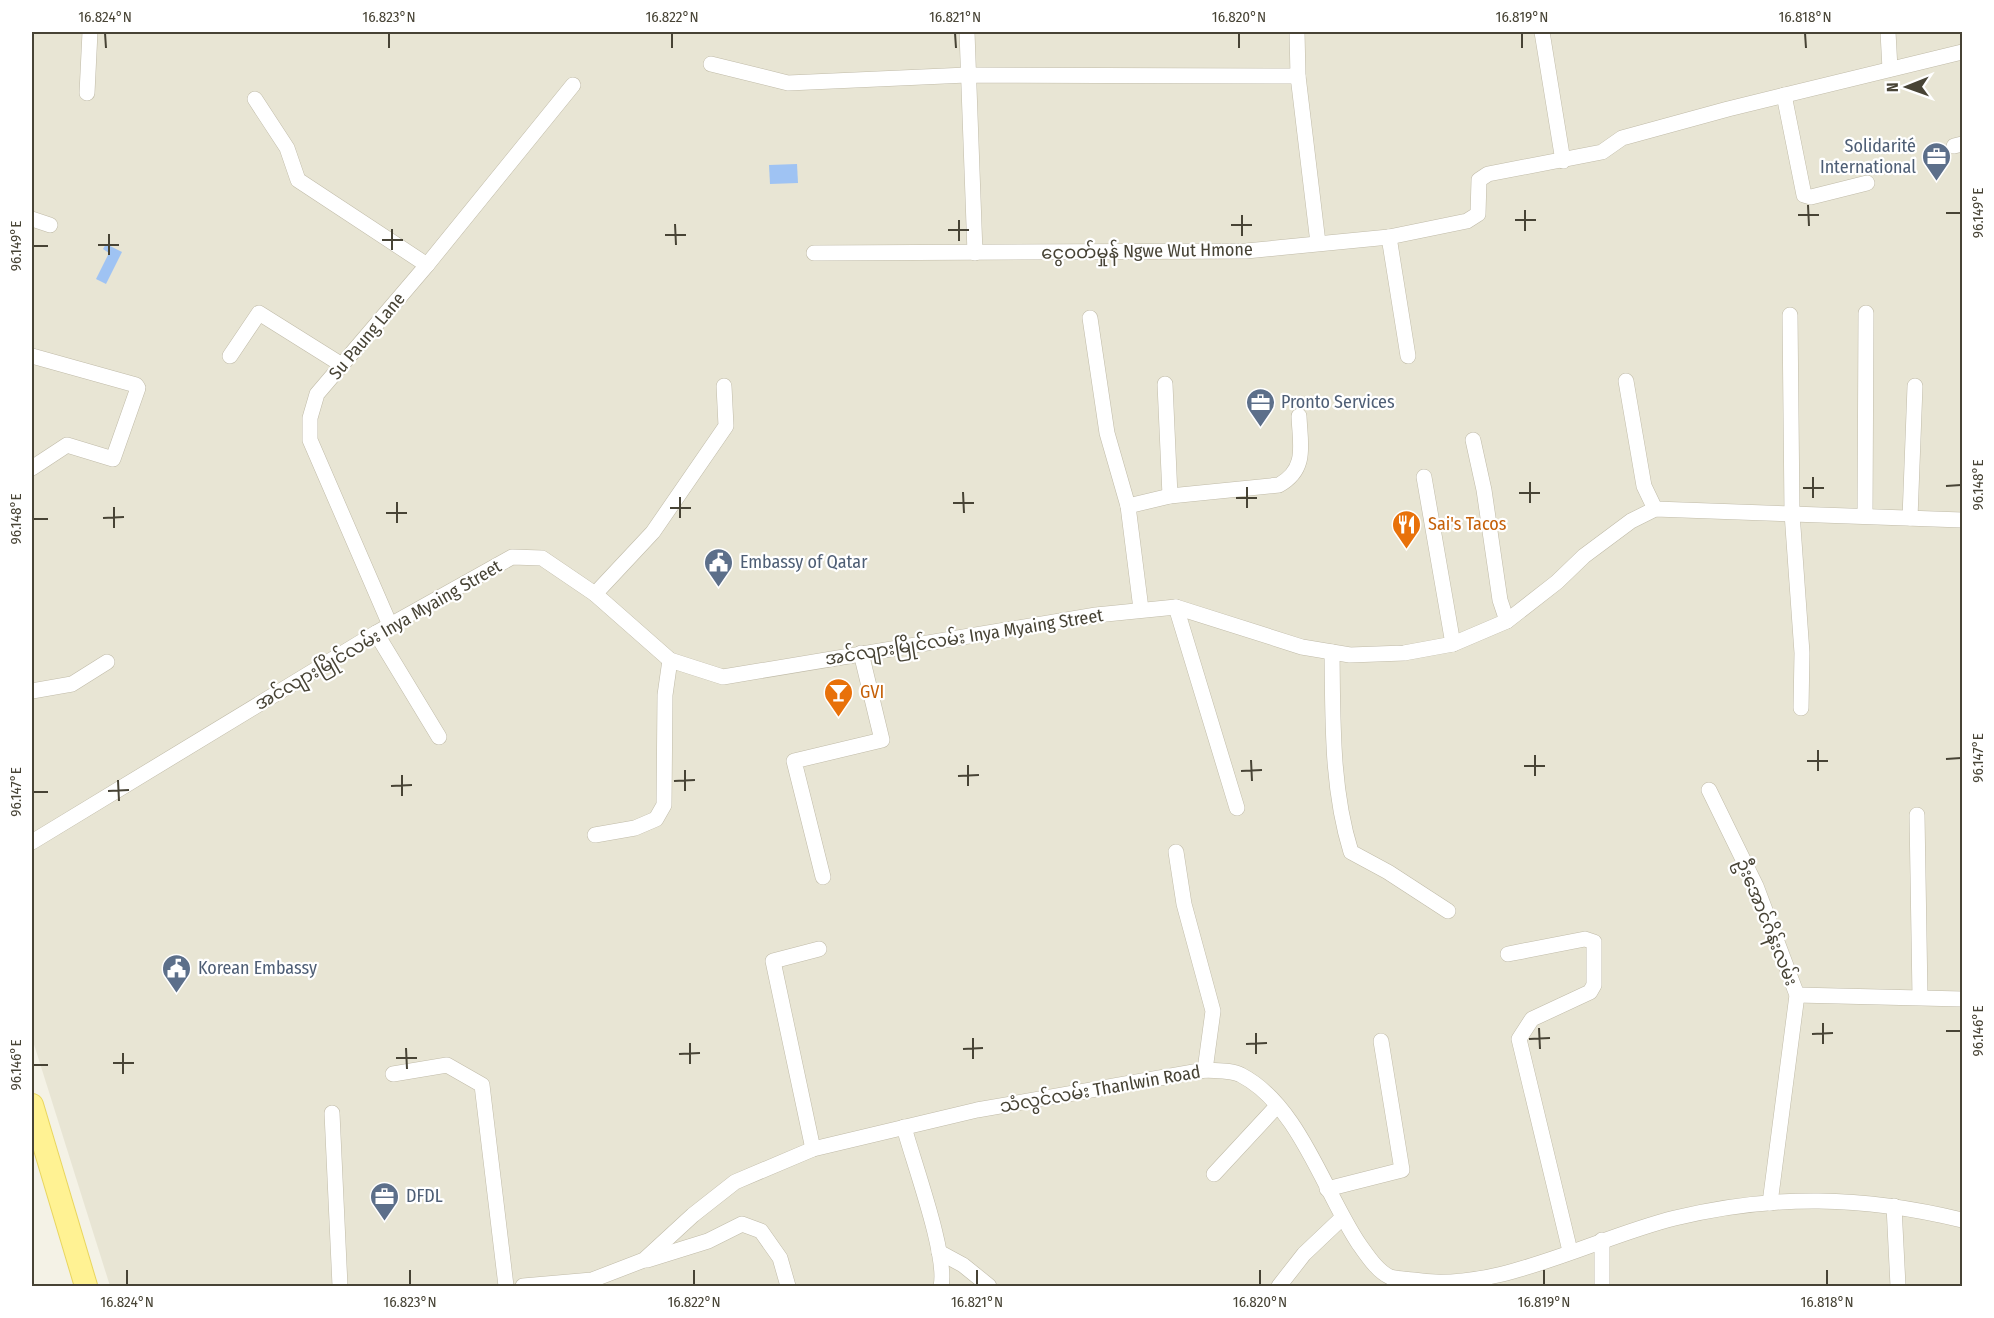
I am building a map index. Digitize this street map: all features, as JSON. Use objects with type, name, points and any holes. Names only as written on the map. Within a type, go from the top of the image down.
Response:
[{"type":"main road","points":[[32,1106],[86,1287]]},
{"type":"street","points":[[87,93],[90,32]]},
{"type":"street","points":[[967,32],[975,253]]},
{"type":"street","points":[[1296,32],[1298,76],[1318,243]]},
{"type":"street","points":[[1542,32],[1563,161],[1602,152],[1622,138],[1784,95],[1962,52]]},
{"type":"street","points":[[1888,32],[1890,69]]},
{"type":"street","points":[[711,64],[788,83],[967,75],[1298,76]]},
{"type":"street","name":"Su Paung Lane","points":[[390,625],[310,440],[310,418],[317,394],[427,265],[573,85]]},
{"type":"street","points":[[1784,95],[1804,195],[1811,197],[1867,183]]},
{"type":"street","points":[[255,99],[287,148],[298,180],[427,265]]},
{"type":"street","name":"ငွေဝတ်မှုန် Ngwe Wut Hmone","points":[[814,253],[1246,251],[1389,237],[1467,221],[1478,214],[1479,180],[1488,174],[1563,161]]},
{"type":"street","points":[[32,219],[50,225]]},
{"type":"street","points":[[1389,237],[1408,356]]},
{"type":"street","points":[[1865,516],[1866,313]]},
{"type":"street","points":[[231,356],[259,314],[342,366]]},
{"type":"street","points":[[1790,315],[1792,513],[1802,653],[1801,708]]},
{"type":"street","points":[[1090,318],[1107,434],[1128,506],[1141,609]]},
{"type":"street","points":[[32,356],[136,385],[138,388],[113,459],[67,445],[32,468]]},
{"type":"street","points":[[1626,381],[1644,486],[1655,509]]},
{"type":"street","points":[[1165,384],[1170,496]]},
{"type":"street","points":[[595,594],[653,532],[726,426],[724,386]]},
{"type":"street","points":[[1910,518],[1915,386]]},
{"type":"street","points":[[1128,506],[1170,496],[1279,485],[1292,478],[1300,461],[1299,416]]},
{"type":"street","points":[[1473,440],[1484,490],[1500,600],[1507,621]]},
{"type":"street","points":[[1424,477],[1453,644]]},
{"type":"street","name":"အင်လျားမြိုင်လမ်း Inya Myaing Street","points":[[32,842],[376,633],[512,557],[542,558],[595,594],[670,660],[723,677],[861,652],[1141,609],[1176,608],[1302,647],[1350,655],[1404,653],[1453,644],[1507,621],[1557,582],[1584,556],[1631,521],[1655,509],[1962,520]]},
{"type":"street","points":[[1176,608],[1237,808]]},
{"type":"street","points":[[376,633],[440,737]]},
{"type":"street","points":[[823,877],[794,761],[882,740],[861,652]]},
{"type":"street","points":[[1332,652],[1333,734],[1342,822],[1351,852],[1388,872],[1448,911]]},
{"type":"street","points":[[595,835],[635,828],[656,819],[664,805],[664,695],[670,660]]},
{"type":"street","points":[[32,691],[72,684],[108,662]]},
{"type":"street","name":"ဦးအောင်ဂိန်းလမ်း","points":[[1709,790],[1756,886],[1797,995],[1770,1203]]},
{"type":"street","points":[[1917,815],[1920,997]]},
{"type":"street","points":[[1176,852],[1184,904],[1213,1011],[1205,1070]]},
{"type":"street","points":[[1508,954],[1585,939],[1594,942],[1594,985],[1590,992],[1532,1019],[1519,1039],[1570,1251]]},
{"type":"street","points":[[813,1149],[773,961],[819,949]]},
{"type":"street","points":[[1797,995],[1962,999]]},
{"type":"street","points":[[1327,1189],[1402,1170],[1381,1041]]},
{"type":"street","points":[[393,1074],[447,1065],[482,1085],[506,1287]]},
{"type":"street","name":"သံလွင်လမ်း Thanlwin Road","points":[[523,1287],[592,1280],[644,1260],[693,1215],[735,1182],[813,1149],[977,1110],[1205,1070],[1239,1074],[1269,1096],[1299,1134],[1342,1218],[1371,1260],[1389,1276],[1434,1284],[1482,1280],[1675,1218],[1770,1203],[1837,1200],[1894,1206],[1962,1220]]},
{"type":"street","points":[[1214,1174],[1277,1106]]},
{"type":"street","points":[[332,1113],[340,1287]]},
{"type":"street","points":[[904,1127],[939,1252],[943,1278],[941,1287]]},
{"type":"street","points":[[1894,1206],[1898,1287]]},
{"type":"street","points":[[1279,1287],[1304,1254],[1342,1218]]},
{"type":"street","points":[[644,1260],[708,1241],[742,1224],[760,1231],[780,1258],[788,1287]]},
{"type":"street","points":[[1602,1240],[1602,1287]]},
{"type":"street","points":[[939,1252],[963,1265],[989,1287]]},
{"type":"shaded area","points":[[32,32],[1962,32],[1962,1286],[110,1286],[32,1038]]},
{"type":"water","points":[[797,164],[798,183],[770,184],[769,165]]},
{"type":"water","points":[[106,244],[122,252],[106,284],[96,279],[109,253],[103,249]]},
{"type":"place","name":"Solidarité International","points":[[1937,182]]},
{"type":"place","name":"Pronto Services","points":[[1260,428]]},
{"type":"place","name":"Sai's Tacos","points":[[1407,550]]},
{"type":"place","name":"Embassy of Qatar","points":[[719,588]]},
{"type":"place","name":"GVI","points":[[839,718]]},
{"type":"place","name":"Korean Embassy","points":[[177,994]]},
{"type":"place","name":"DFDL","points":[[385,1222]]}]
